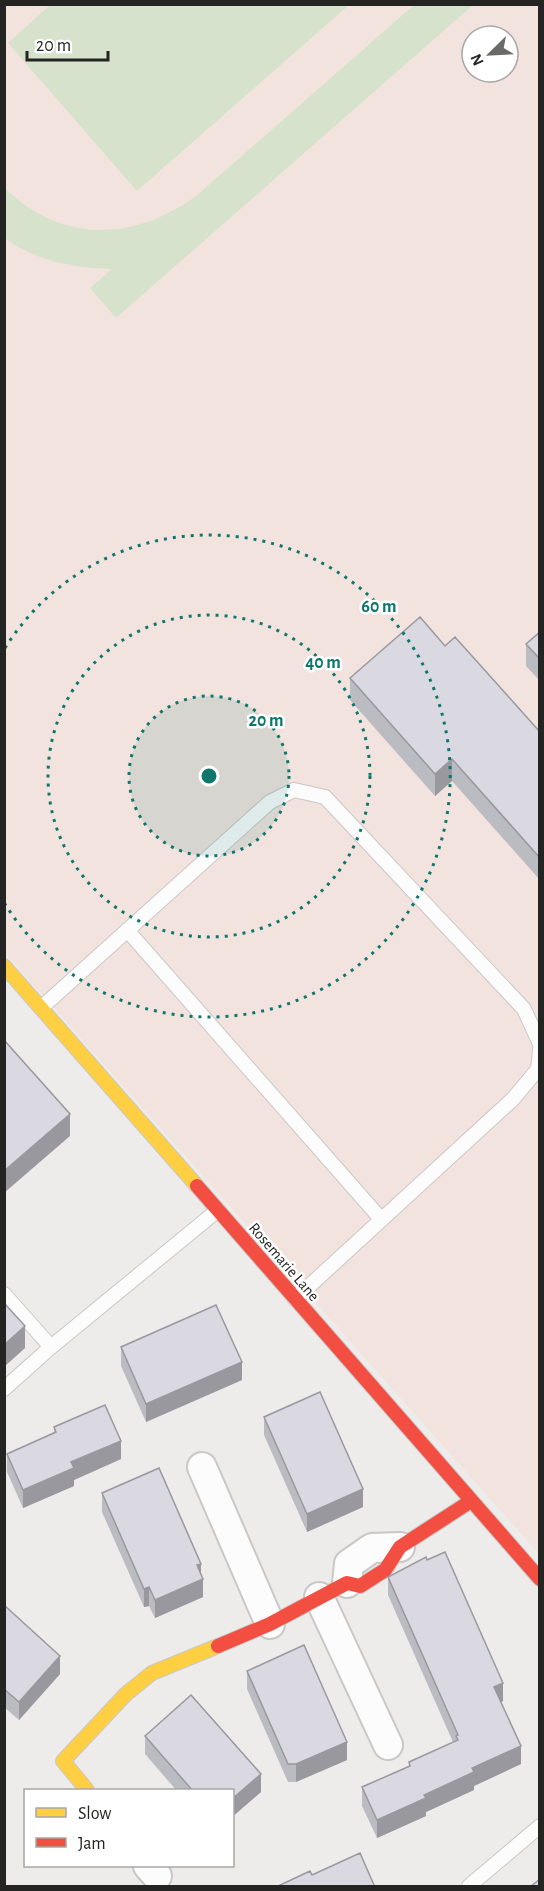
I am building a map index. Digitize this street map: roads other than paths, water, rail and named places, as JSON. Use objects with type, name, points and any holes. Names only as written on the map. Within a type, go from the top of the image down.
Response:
[{"type":"street","name":"Rosemarie Lane","points":[[4,966],[540,1579]]},
{"type":"street","points":[[202,1467],[270,1624]]},
{"type":"street","points":[[85,1789],[63,1761],[126,1694],[152,1672],[270,1624],[347,1583],[349,1564],[364,1553],[372,1548],[400,1547],[471,1501]]},
{"type":"street","points":[[319,1597],[388,1745]]},
{"type":"lane","points":[[40,1008],[270,802],[294,790],[325,797],[524,1010],[540,1044]]},
{"type":"lane","points":[[127,930],[381,1219]]},
{"type":"lane","points":[[295,1299],[513,1099],[538,1069],[540,1050]]},
{"type":"lane","points":[[4,1389],[51,1347],[218,1210]]},
{"type":"lane","points":[[4,1294],[51,1347]]},
{"type":"lane","points":[[469,1887],[540,1826]]}]
